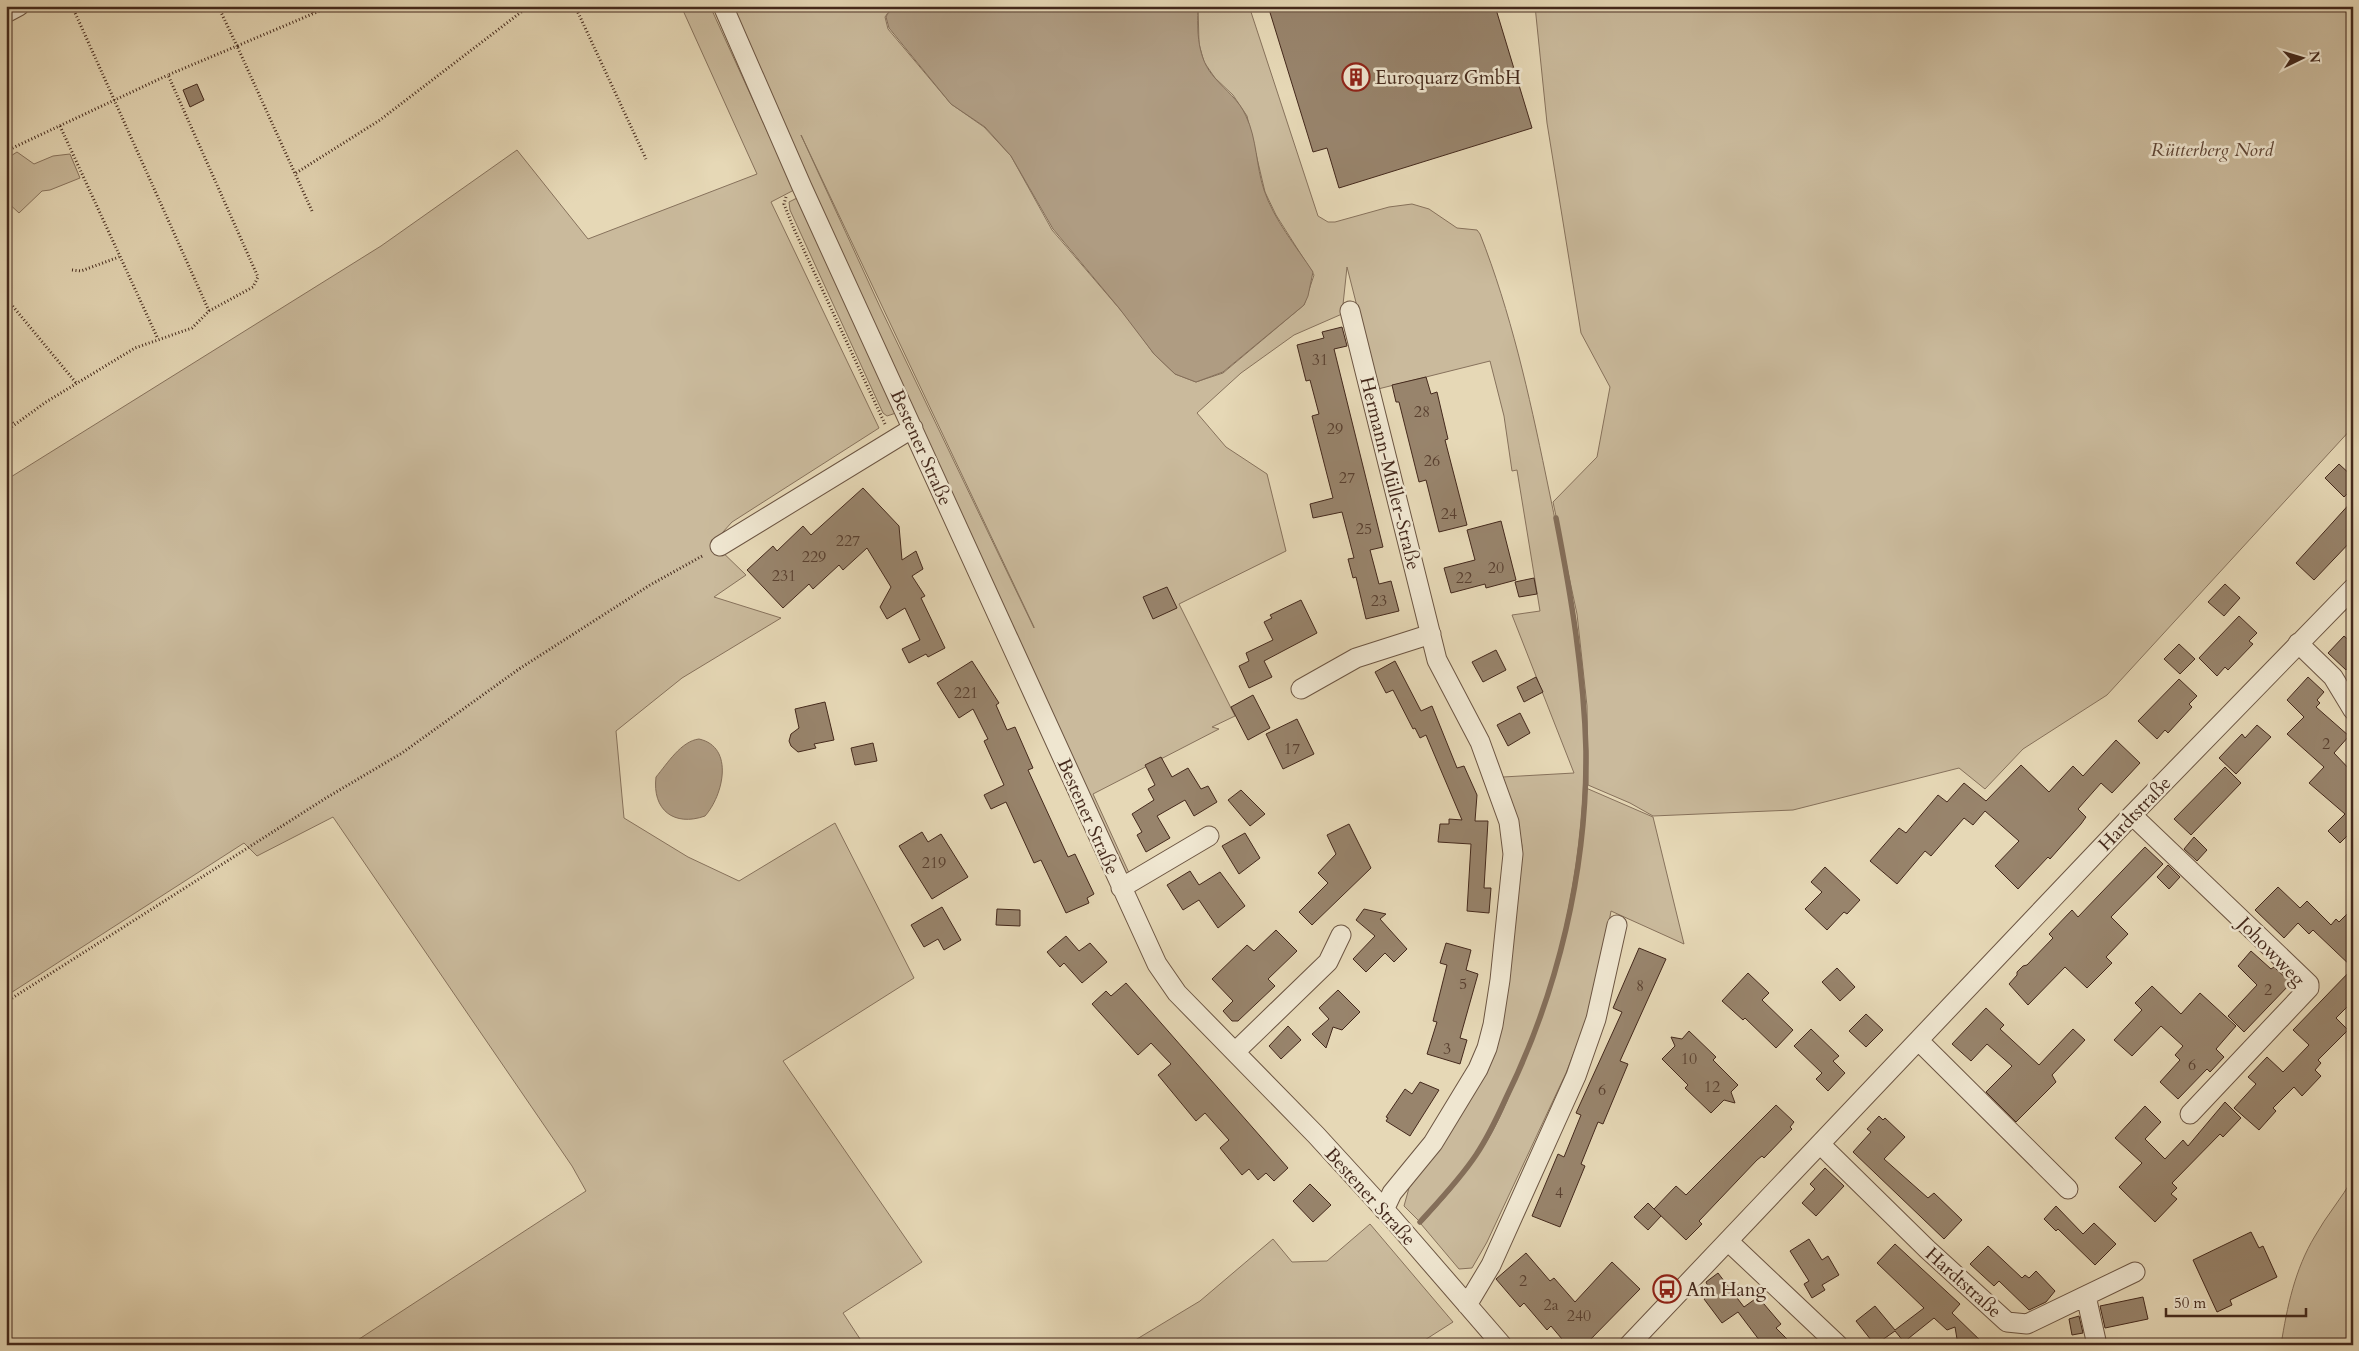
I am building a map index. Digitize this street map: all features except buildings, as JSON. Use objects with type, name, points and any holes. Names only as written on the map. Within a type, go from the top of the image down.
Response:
[{"type":"street","points":[[6,13],[19,6]]},
{"type":"street","name":"Bestener Straße","points":[[723,6],[806,196],[914,428],[1121,888],[1165,978],[1388,1214],[1502,1345]]},
{"type":"street","name":"Hermann-Müller-Straße","points":[[1350,311],[1436,660],[1480,742],[1509,822],[1513,854],[1500,980],[1493,1025],[1487,1048],[1478,1070],[1433,1143],[1392,1193],[1388,1214]]},
{"type":"street","points":[[720,546],[914,428]]},
{"type":"street","name":"Hardtstraße","points":[[1629,1345],[2132,815],[2353,588]]},
{"type":"street","points":[[1301,689],[1356,658],[1431,634]]},
{"type":"street","points":[[2298,644],[2333,677],[2353,710]]},
{"type":"street","name":"Johowweg","points":[[2132,815],[2309,984],[2309,988],[2190,1114]]},
{"type":"street","name":"Bestener Straße","points":[[1121,888],[1208,836]]},
{"type":"street","points":[[1467,1305],[1491,1265],[1576,1076],[1596,1019],[1617,926]]},
{"type":"street","points":[[1235,1052],[1328,962],[1341,935]]},
{"type":"street","points":[[1919,1040],[2068,1189]]},
{"type":"street","name":"Hardtstraße","points":[[1820,1144],[1926,1249],[2007,1322],[2027,1324],[2135,1272]]},
{"type":"street","points":[[1728,1241],[1838,1345]]},
{"type":"street","points":[[2086,1296],[2097,1345]]},
{"type":"path","points":[[72,6],[210,311]]},
{"type":"path","points":[[218,6],[312,211]]},
{"type":"path","points":[[309,6],[313,14]]},
{"type":"path","points":[[6,151],[168,75],[331,6]]},
{"type":"path","points":[[296,173],[380,120],[530,6]]},
{"type":"path","points":[[575,6],[646,159]]},
{"type":"path","points":[[6,431],[14,424],[135,348],[192,328],[210,311],[253,287],[258,277],[168,75]]},
{"type":"path","points":[[60,126],[118,257],[158,339]]},
{"type":"path","points":[[72,270],[81,271],[118,257]]},
{"type":"path","points":[[6,298],[77,384]]},
{"type":"path","points":[[6,414],[14,424]]},
{"type":"path","points":[[6,1002],[326,798],[402,753],[519,669],[642,590],[720,546]]},
{"type":"green space","points":[[681,6],[710,6],[794,190],[771,202],[879,428],[732,522],[713,543],[746,575],[714,597],[781,618],[682,678],[616,731],[624,818],[688,857],[739,881],[835,823],[914,978],[783,1061],[922,1262],[843,1313],[864,1345],[350,1345],[586,1191],[572,1166],[333,817],[257,856],[244,843],[6,996],[6,480],[381,246],[517,150],[588,239],[757,174]]},
{"type":"green space","points":[[726,6],[913,6],[897,8],[887,13],[885,17],[888,29],[951,104],[984,127],[1011,156],[1052,230],[1130,321],[1154,354],[1175,374],[1196,382],[1223,373],[1304,305],[1314,275],[1276,215],[1265,192],[1247,116],[1233,95],[1215,78],[1204,62],[1199,44],[1198,6],[1249,6],[1318,216],[1328,222],[1335,222],[1389,207],[1412,204],[1429,209],[1457,228],[1477,230],[1480,234],[1501,294],[1526,384],[1568,585],[1579,659],[1582,696],[1584,770],[1582,817],[1567,916],[1555,967],[1540,1016],[1522,1064],[1501,1108],[1478,1149],[1465,1168],[1419,1221],[1404,1206],[1409,1188],[1442,1144],[1509,977],[1522,846],[1517,819],[1503,777],[1574,773],[1512,615],[1540,611],[1517,470],[1512,471],[1504,416],[1490,361],[1378,389],[1347,267],[1342,314],[1294,335],[1241,373],[1197,413],[1226,447],[1267,474],[1286,551],[1179,604],[1235,716],[1212,727],[1219,729],[1093,794],[1130,875],[1126,876]],"holes":[[[801,135],[1034,627],[880,307]]]},
{"type":"green space","name":"Rütterberg Nord","points":[[1535,6],[2353,6],[2353,427],[2107,695],[2023,749],[1985,789],[1959,768],[1793,810],[1653,816],[1630,803],[1588,785],[1587,706],[1577,614],[1553,502],[1597,457],[1610,387],[1581,333],[1547,123]]},
{"type":"green space","points":[[17,152],[34,164],[53,156],[70,154],[80,178],[50,190],[42,191],[19,213],[6,201],[6,159]]},
{"type":"green space","points":[[797,198],[896,413],[887,416],[883,413],[790,210],[789,202]]},
{"type":"green space","points":[[1586,788],[1653,817],[1684,944],[1611,911],[1601,967],[1587,1019],[1566,1073],[1487,1242],[1472,1268],[1459,1269],[1421,1224],[1459,1181],[1484,1145],[1503,1109],[1530,1047],[1554,975],[1572,901],[1583,826]]},
{"type":"green space","points":[[2353,1178],[2352,1345],[2281,1345],[2289,1303],[2302,1262],[2319,1229]]},
{"type":"green space","points":[[1370,1224],[1453,1322],[1417,1345],[1127,1345],[1200,1301],[1273,1239],[1292,1262],[1327,1261]]},
{"type":"shaded area","points":[[913,6],[1198,6],[1198,35],[1201,53],[1209,70],[1243,110],[1250,125],[1261,181],[1268,201],[1279,222],[1313,272],[1304,305],[1223,372],[1196,382],[1175,374],[1154,354],[1119,308],[1053,229],[1011,156],[985,127],[951,104],[889,28],[886,17],[891,10]]},
{"type":"shaded area","points":[[699,739],[710,744],[718,752],[722,773],[721,785],[717,797],[705,816],[694,819],[675,817],[667,813],[658,799],[656,777],[680,748]]},
{"type":"waterway","points":[[1420,1222],[1470,1164],[1503,1105],[1541,1016],[1566,929],[1575,885],[1585,796],[1585,722],[1576,634],[1556,518]]},
{"type":"place","name":"Euroquarz GmbH","points":[[1356,77]]},
{"type":"place","name":"Am Hang","points":[[1667,1289]]}]
